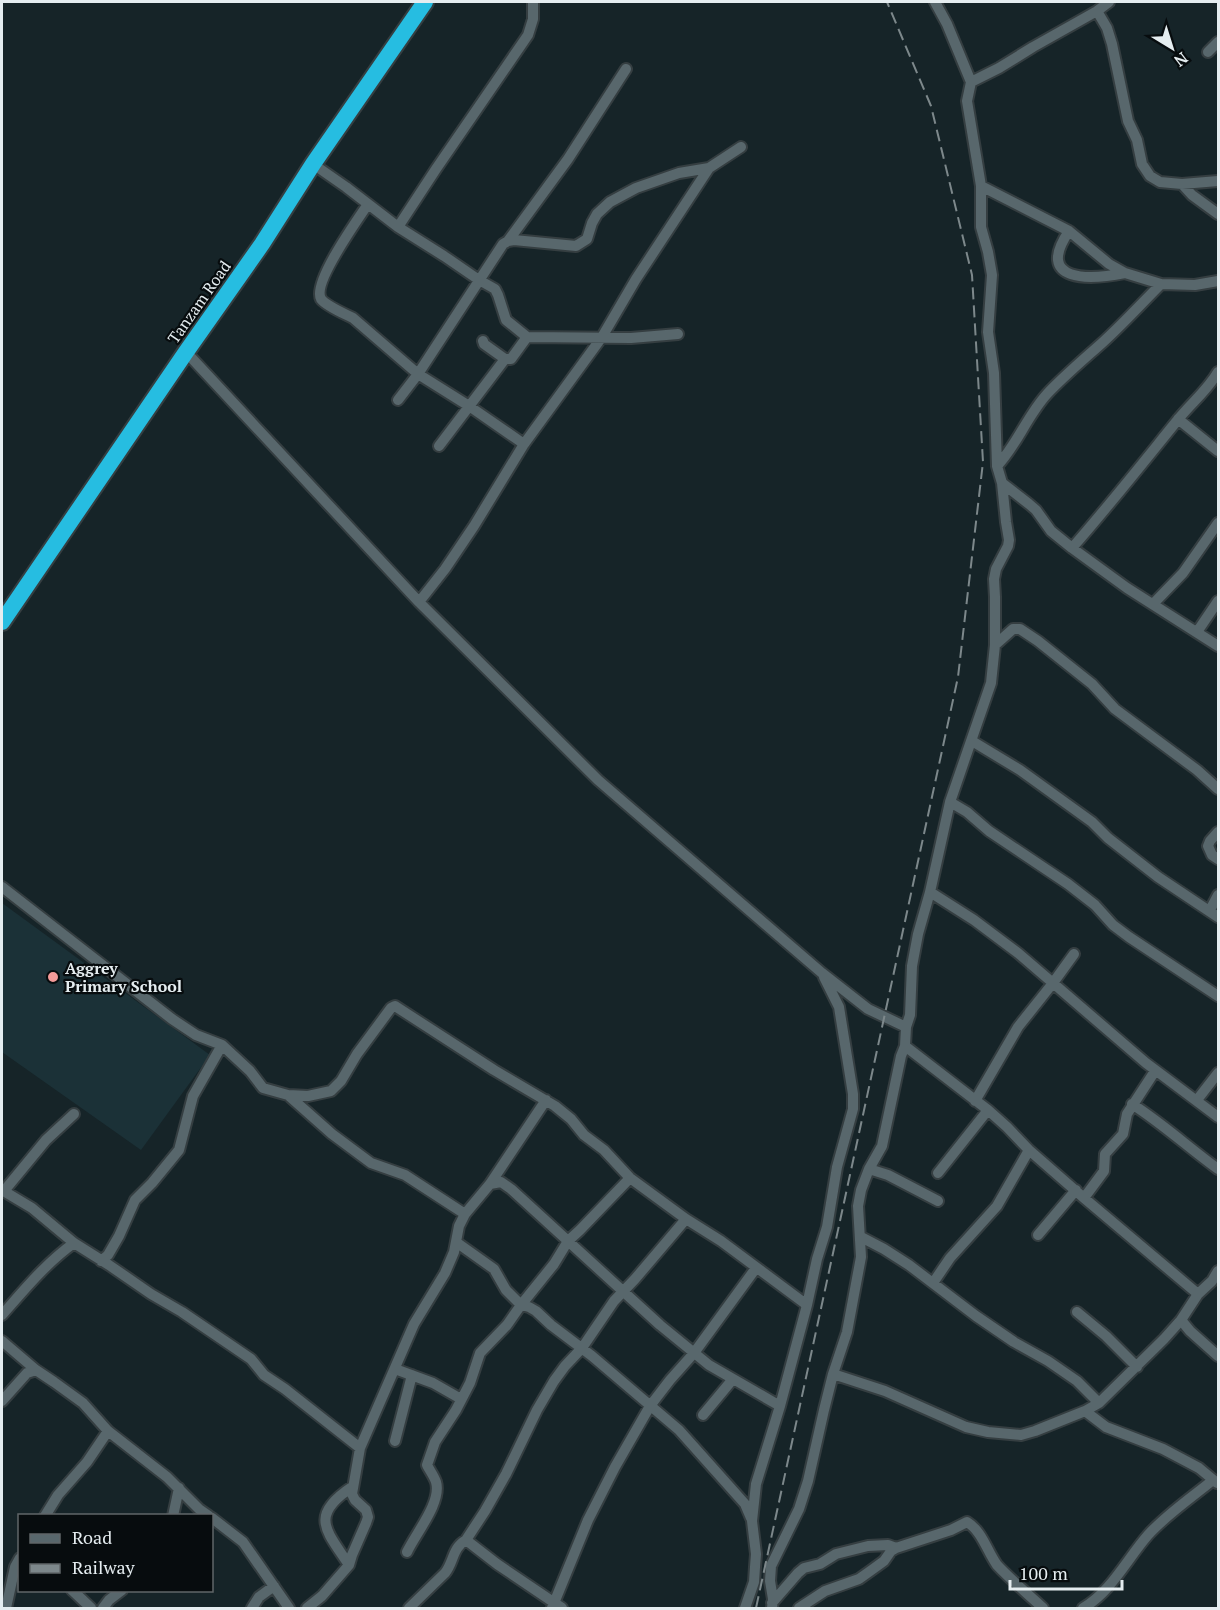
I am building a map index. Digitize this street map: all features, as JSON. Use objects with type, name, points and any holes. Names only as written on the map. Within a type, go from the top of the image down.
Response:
[{"type":"highway","name":"Tanzam Road","points":[[2,622],[425,2]]},
{"type":"street","points":[[398,228],[528,35],[533,19],[533,2]]},
{"type":"street","points":[[772,1606],[771,1566],[799,1509],[808,1481],[833,1374],[847,1332],[861,1257],[858,1206],[861,1190],[869,1169],[882,1146],[910,1015],[912,966],[918,934],[950,802],[991,684],[995,645],[994,579],[996,569],[1010,540],[1002,483],[997,466],[994,373],[988,332],[992,275],[981,226],[981,186],[967,101],[971,82],[947,24],[935,2]]},
{"type":"street","points":[[971,82],[999,68],[1109,2]]},
{"type":"street","points":[[1097,11],[1112,44],[1125,111],[1137,141],[1142,164],[1150,176],[1160,182],[1182,184],[1218,181]]},
{"type":"street","points":[[1208,52],[1218,42]]},
{"type":"street","points":[[398,400],[418,374],[503,244],[508,241],[568,159],[626,69]]},
{"type":"street","points":[[419,602],[474,526],[524,444],[602,337],[636,279],[710,168],[741,147]]},
{"type":"street","points":[[313,164],[398,228],[497,292],[506,320],[527,336],[632,338],[678,334]]},
{"type":"street","points":[[508,241],[576,246],[587,239],[597,214],[610,201],[679,173],[710,168]]},
{"type":"street","points":[[1182,184],[1192,195],[1218,214]]},
{"type":"street","points":[[981,186],[1069,231],[1109,264],[1125,273],[1161,284],[1195,285],[1218,281]]},
{"type":"street","points":[[368,204],[328,268],[319,293],[322,301],[353,318],[418,374],[469,405],[524,444]]},
{"type":"street","points":[[1069,231],[1061,242],[1059,254],[1058,263],[1063,272],[1075,276],[1104,277],[1125,273]]},
{"type":"street","points":[[997,466],[1012,449],[1018,435],[1048,394],[1161,284]]},
{"type":"street","points":[[483,341],[506,359],[511,359],[527,336]]},
{"type":"street","points":[[186,352],[419,602],[598,780],[822,973],[868,1009],[906,1027]]},
{"type":"street","points":[[439,446],[506,359]]},
{"type":"street","points":[[1072,548],[1124,488],[1178,419],[1210,385],[1218,372]]},
{"type":"street","points":[[1178,419],[1218,451]]},
{"type":"street","points":[[1002,483],[1036,510],[1051,531],[1072,548],[1127,588],[1218,645]]},
{"type":"street","points":[[1153,604],[1183,573],[1218,523]]},
{"type":"street","points":[[1197,632],[1218,601]]},
{"type":"street","points":[[995,645],[1013,629],[1020,629],[1092,684],[1115,709],[1197,770],[1218,789]]},
{"type":"street","points":[[972,741],[1020,770],[1092,822],[1108,838],[1158,877],[1214,913],[1218,895]]},
{"type":"street","points":[[950,802],[1068,884],[1095,905],[1113,925],[1129,937],[1218,996]]},
{"type":"street","points":[[1218,832],[1208,846],[1212,855],[1218,859]]},
{"type":"street","points":[[2,887],[172,1019],[196,1035],[222,1045],[250,1071],[263,1088],[288,1095],[308,1096],[331,1091],[341,1081],[387,1012],[395,1006],[546,1100],[571,1119],[584,1135],[604,1150],[630,1178],[686,1219],[721,1241],[807,1305]]},
{"type":"street","points":[[930,892],[974,920],[1018,953],[1155,1071],[1218,1117]]},
{"type":"street","points":[[975,1101],[1018,1026],[1074,954]]},
{"type":"street","points":[[745,1608],[754,1582],[756,1554],[752,1521],[756,1484],[807,1305],[827,1227],[837,1167],[853,1109],[853,1095],[839,1007],[822,973]]},
{"type":"street","points":[[101,1260],[108,1255],[119,1236],[135,1200],[179,1150],[193,1096],[222,1045]]},
{"type":"street","points":[[904,1046],[988,1110],[1029,1150],[1198,1294]]},
{"type":"street","points":[[1038,1234],[1104,1171],[1105,1154],[1123,1134],[1127,1114],[1132,1104],[1155,1071]]},
{"type":"street","points":[[1197,1100],[1218,1073]]},
{"type":"street","points":[[288,1095],[332,1134],[371,1162],[405,1175],[465,1214]]},
{"type":"street","points":[[308,1608],[350,1565],[368,1517],[366,1510],[353,1497],[352,1487],[360,1448],[414,1324],[445,1274],[454,1252],[459,1226],[465,1214],[490,1184],[546,1100]]},
{"type":"street","points":[[1132,1104],[1218,1169]]},
{"type":"street","points":[[938,1173],[988,1110]]},
{"type":"street","points":[[74,1114],[46,1140],[3,1190],[32,1208],[74,1243],[251,1359],[264,1376],[285,1389],[360,1448]]},
{"type":"street","points":[[933,1283],[950,1258],[997,1206],[1029,1150]]},
{"type":"street","points":[[869,1169],[888,1175],[938,1201]]},
{"type":"street","points":[[407,1552],[437,1496],[437,1484],[427,1465],[432,1448],[470,1383],[480,1353],[507,1325],[554,1264],[568,1241],[630,1178]]},
{"type":"street","points":[[490,1184],[501,1182],[511,1189],[624,1292],[709,1365],[780,1406]]},
{"type":"street","points":[[409,1608],[445,1574],[456,1549],[466,1540],[501,1484],[537,1410],[554,1381],[582,1348],[614,1301],[686,1219]]},
{"type":"street","points":[[861,1237],[884,1249],[1014,1342],[1077,1381],[1099,1403]]},
{"type":"street","points":[[456,1242],[494,1269],[506,1290],[521,1305],[536,1311],[551,1326],[582,1348],[679,1430],[745,1503],[752,1521]]},
{"type":"street","points":[[2,1315],[36,1276],[74,1243]]},
{"type":"street","points":[[466,1540],[556,1607],[592,1513],[650,1406],[694,1353],[756,1268]]},
{"type":"street","points":[[833,1374],[885,1391],[966,1427],[1021,1435],[1099,1403],[1181,1320],[1198,1294],[1212,1281],[1218,1271]]},
{"type":"street","points":[[1077,1312],[1106,1336],[1137,1367]]},
{"type":"street","points":[[1181,1320],[1218,1356]]},
{"type":"street","points":[[2,1341],[36,1370],[83,1403],[108,1431],[179,1488],[207,1514]]},
{"type":"street","points":[[395,1369],[433,1383],[461,1399]]},
{"type":"street","points":[[2,1401],[27,1373],[36,1370]]},
{"type":"street","points":[[395,1441],[412,1375]]},
{"type":"street","points":[[703,1415],[733,1379]]},
{"type":"street","points":[[1083,1608],[1091,1604],[1102,1593],[1150,1534],[1184,1503],[1216,1482],[1199,1468],[1163,1449],[1106,1426],[1085,1410]]},
{"type":"street","points":[[46,1514],[58,1495],[87,1462],[108,1431]]},
{"type":"street","points":[[350,1565],[329,1534],[326,1524],[328,1509],[352,1487]]},
{"type":"street","points":[[173,1514],[179,1488]]},
{"type":"street","points":[[213,1518],[243,1542],[290,1608]]},
{"type":"street","points":[[799,1608],[825,1591],[859,1579],[884,1561],[896,1548],[951,1530],[967,1522],[978,1534],[997,1564],[1042,1608]]},
{"type":"street","points":[[772,1606],[804,1568],[820,1564],[836,1554],[868,1546],[888,1545],[896,1548]]},
{"type":"street","points":[[6,1608],[18,1561]]},
{"type":"street","points":[[252,1608],[259,1597],[274,1586]]},
{"type":"street","points":[[74,1592],[91,1608]]},
{"type":"street","points":[[103,1608],[119,1592]]},
{"type":"shaded area","name":"Aggrey Primary School","points":[[2,903],[210,1055],[141,1150],[2,1052]]},
{"type":"railway","points":[[756,1608],[958,677],[983,462],[972,275],[931,106],[887,2]]},
{"type":"place","name":"Aggrey Primary School","points":[[53,977]]}]
